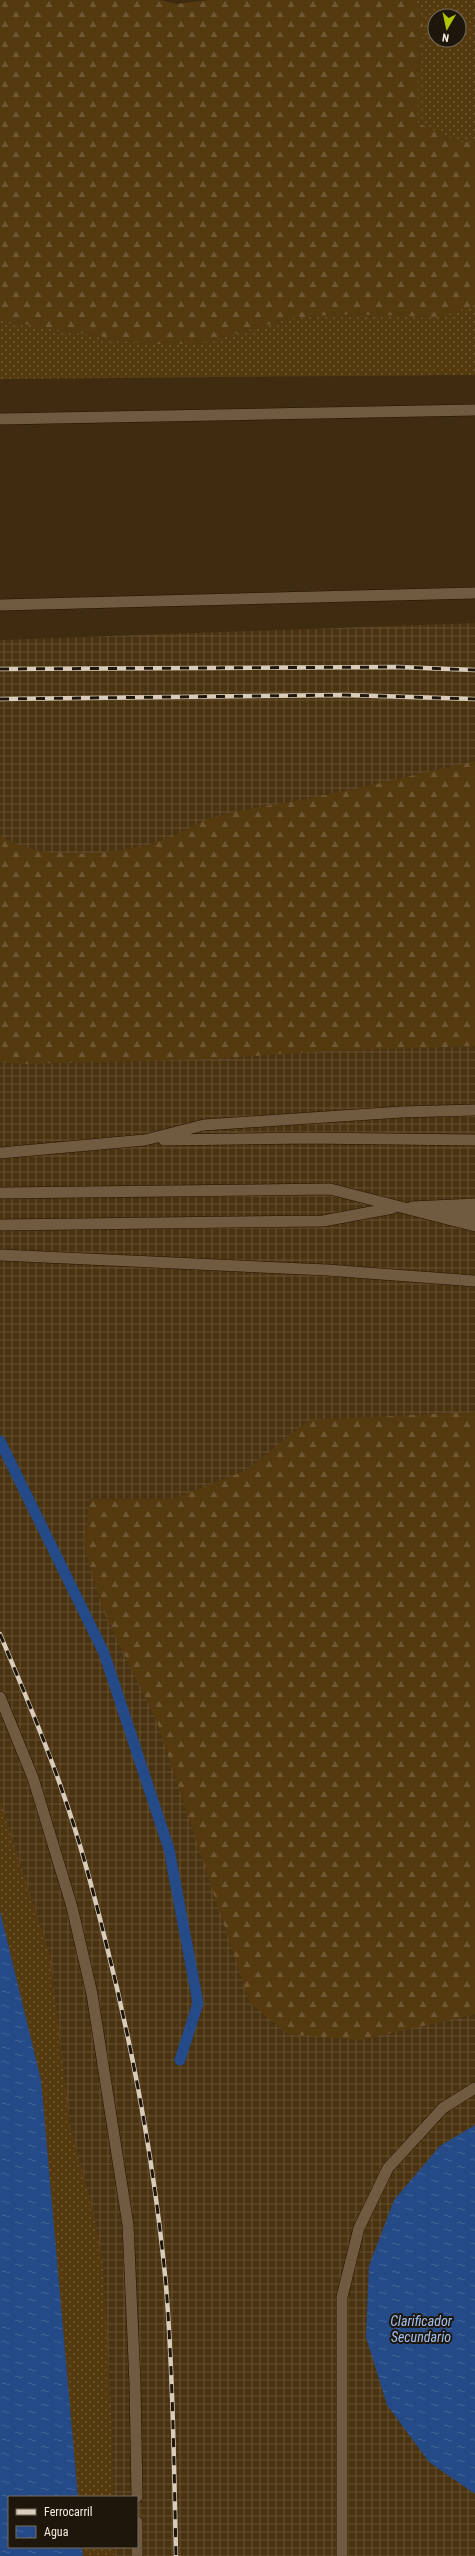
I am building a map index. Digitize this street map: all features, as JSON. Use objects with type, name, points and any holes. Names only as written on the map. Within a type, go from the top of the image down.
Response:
[{"type":"lane","points":[[0,419],[475,410]]},
{"type":"lane","points":[[0,604],[475,593]]},
{"type":"lane","points":[[145,1140],[204,1125],[393,1112],[475,1110]]},
{"type":"lane","points":[[0,1153],[145,1140],[308,1138],[475,1140]]},
{"type":"lane","points":[[0,1193],[330,1190],[396,1208],[475,1226]]},
{"type":"lane","points":[[0,1225],[323,1221],[396,1208],[475,1204]]},
{"type":"lane","points":[[396,1208],[475,1215]]},
{"type":"lane","points":[[0,1255],[327,1270],[475,1281]]},
{"type":"lane","points":[[0,1697],[33,1778],[72,1907],[92,1994],[128,2225],[135,2383],[137,2496]]},
{"type":"lane","points":[[342,2556],[342,2297],[359,2228],[388,2168],[443,2108],[475,2088]]},
{"type":"shaded area","points":[[475,623],[475,2556],[0,2556],[0,640]]},
{"type":"green space","points":[[0,0],[159,0],[177,4],[208,0],[415,0],[423,25],[418,77],[418,123],[458,142],[475,142],[475,305],[440,317],[342,314],[292,318],[197,344],[146,344],[0,320]]},
{"type":"green space","points":[[415,0],[475,0],[475,142],[458,142],[418,123],[418,77],[423,25]]},
{"type":"green space","points":[[473,304],[475,305],[475,375],[0,379],[0,320],[146,344],[197,344],[292,318],[342,314],[440,317]]},
{"type":"green space","points":[[475,761],[475,1046],[327,1051],[210,1059],[21,1064],[0,1062],[0,835],[16,844],[35,850],[57,853],[80,854],[124,849],[162,840],[208,819],[227,814],[336,793]]},
{"type":"green space","points":[[475,1412],[475,2014],[361,2040],[288,2034],[250,2003],[157,1722],[102,1608],[84,1545],[90,1499],[172,1499],[245,1471],[309,1420]]},
{"type":"green space","points":[[0,1801],[50,1956],[70,2125],[94,2215],[103,2264],[112,2430],[113,2496],[78,2496],[41,2080],[0,1911]]},
{"type":"green space","points":[[82,2548],[114,2548],[114,2556],[83,2556]]},
{"type":"water","points":[[0,1911],[41,2080],[78,2496],[8,2496],[8,2548],[82,2548],[83,2556],[0,2556]]},
{"type":"water","name":"Clarificador Secundario","points":[[475,2125],[475,2494],[429,2462],[387,2405],[366,2337],[369,2266],[394,2200],[440,2146]]},
{"type":"waterway","points":[[0,1441],[104,1653],[169,1849],[198,2003],[180,2060]]},
{"type":"railway","points":[[0,669],[398,667],[475,670]]},
{"type":"railway","points":[[0,699],[345,695],[475,699]]},
{"type":"railway","points":[[0,1634],[49,1753],[75,1829],[105,1939],[134,2068],[150,2155],[166,2285],[172,2387],[176,2556]]}]
